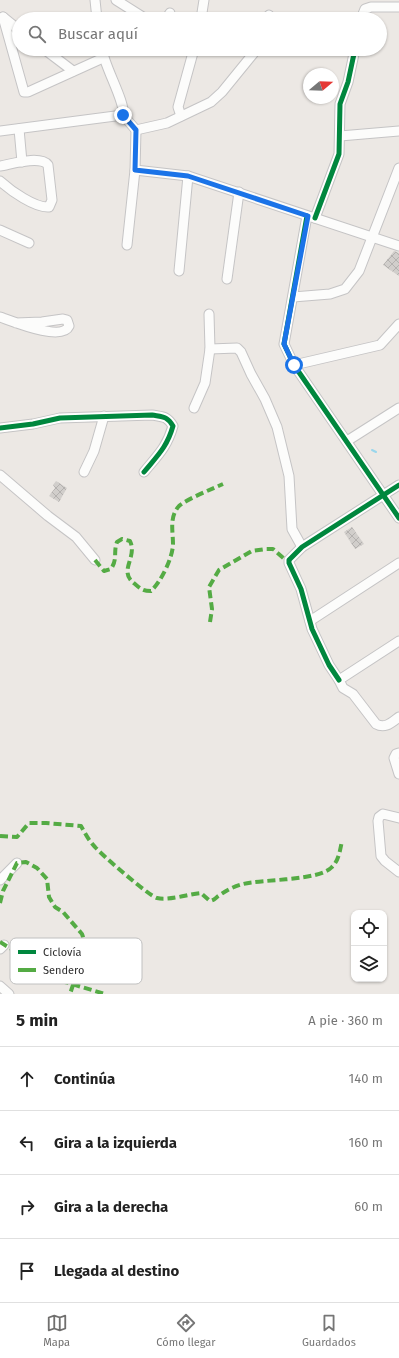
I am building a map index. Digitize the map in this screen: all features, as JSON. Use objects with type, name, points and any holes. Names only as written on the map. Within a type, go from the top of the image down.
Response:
[{"type":"street","points":[[95,0],[96,12]]},
{"type":"street","points":[[116,0],[135,12]]},
{"type":"street","points":[[202,12],[204,0]]},
{"type":"street","points":[[364,12],[366,9],[371,7],[399,7]]},
{"type":"street","points":[[1,16],[12,25]]},
{"type":"street","points":[[1,16],[12,52]]},
{"type":"street","points":[[13,56],[24,92],[28,92],[73,71],[99,56]]},
{"type":"street","points":[[53,56],[73,71]]},
{"type":"street","points":[[104,56],[124,112],[123,115],[136,130],[135,170],[127,245]]},
{"type":"street","points":[[181,116],[178,107],[192,56]]},
{"type":"street","points":[[136,130],[167,123],[211,102],[252,56]]},
{"type":"street","points":[[354,56],[348,82],[340,104],[339,154],[311,217],[284,344],[294,365],[399,518]]},
{"type":"street","points":[[0,132],[123,115]]},
{"type":"street","points":[[19,129],[22,162]]},
{"type":"street","points":[[340,136],[399,131]]},
{"type":"street","points":[[0,166],[40,160],[45,162],[48,165],[52,200],[49,207],[46,208],[34,204],[16,194],[0,181]]},
{"type":"street","points":[[293,296],[330,294],[345,289],[359,271],[399,168]]},
{"type":"street","points":[[135,170],[188,176],[399,246]]},
{"type":"street","points":[[179,271],[188,176]]},
{"type":"street","points":[[227,279],[239,192]]},
{"type":"street","points":[[0,230],[29,243]]},
{"type":"street","points":[[194,408],[205,384],[210,349],[209,314]]},
{"type":"street","points":[[0,317],[16,323],[32,329],[44,331],[64,330],[69,326],[67,320],[63,319],[42,322],[16,323]]},
{"type":"street","points":[[294,365],[380,345],[399,324]]},
{"type":"street","points":[[210,349],[237,348],[242,352],[251,374],[265,399],[277,427],[289,476],[292,529],[302,547]]},
{"type":"street","points":[[347,441],[399,408]]},
{"type":"street","points":[[0,428],[33,424],[60,418],[152,415],[168,419],[173,426],[170,439],[144,472]]},
{"type":"street","points":[[84,472],[94,452],[104,416]]},
{"type":"street","points":[[0,475],[48,516],[76,537],[95,560]]},
{"type":"street","points":[[399,485],[302,547],[289,560],[300,589],[312,629],[326,660],[343,688],[353,694],[376,724],[386,726],[399,718]]},
{"type":"street","points":[[310,621],[399,563]]},
{"type":"street","points":[[339,680],[399,641]]},
{"type":"street","points":[[399,753],[396,754],[394,758],[399,774]]},
{"type":"street","points":[[399,818],[383,814],[379,817],[378,821],[382,856],[385,861],[399,872]]},
{"type":"street","points":[[0,880],[17,863]]},
{"type":"street","points":[[0,986],[9,994]]},
{"type":"building","points":[[394,251],[399,253],[399,276],[383,265]]},
{"type":"building","points":[[56,481],[67,488],[59,502],[49,496],[55,488],[53,485]]},
{"type":"building","points":[[352,527],[364,544],[355,549],[344,532]]},
{"type":"waterway","points":[[372,450],[376,452]]},
{"type":"marked path","points":[[95,560],[104,571],[111,569],[115,559],[117,542],[122,539],[130,541],[132,547],[128,569],[130,579],[144,590],[151,591],[162,576],[171,556],[173,544],[173,519],[176,510],[187,501],[223,484]]},
{"type":"marked path","points":[[210,622],[212,609],[209,587],[219,570],[252,551],[266,549],[273,549],[289,563]]},
{"type":"marked path","points":[[0,836],[17,837],[29,823],[81,826],[87,837],[99,851],[152,896],[167,899],[201,893],[210,901],[228,890],[243,884],[290,879],[325,872],[332,867],[336,861],[342,841]]},
{"type":"marked path","points":[[0,903],[3,891],[17,863],[26,862],[37,868],[47,879],[49,897],[55,907],[63,912],[82,934],[83,938]]},
{"type":"marked path","points":[[0,942],[10,948]]},
{"type":"marked path","points":[[72,984],[105,994]]},
{"type":"marked path","points":[[70,994],[74,984]]},
{"type":"cycle path","points":[[315,218],[339,154],[340,104],[348,82],[354,56]]},
{"type":"cycle path","points":[[307,216],[284,344],[294,365],[399,518]]},
{"type":"cycle path","points":[[0,428],[33,424],[60,418],[152,415],[169,420],[173,426],[168,440],[144,472]]},
{"type":"cycle path","points":[[339,680],[329,665],[312,629],[301,589],[289,560],[302,547],[399,485]]},
{"type":"route","points":[[123,115],[136,130],[135,170],[188,176],[308,216],[284,344],[294,365]]}]
